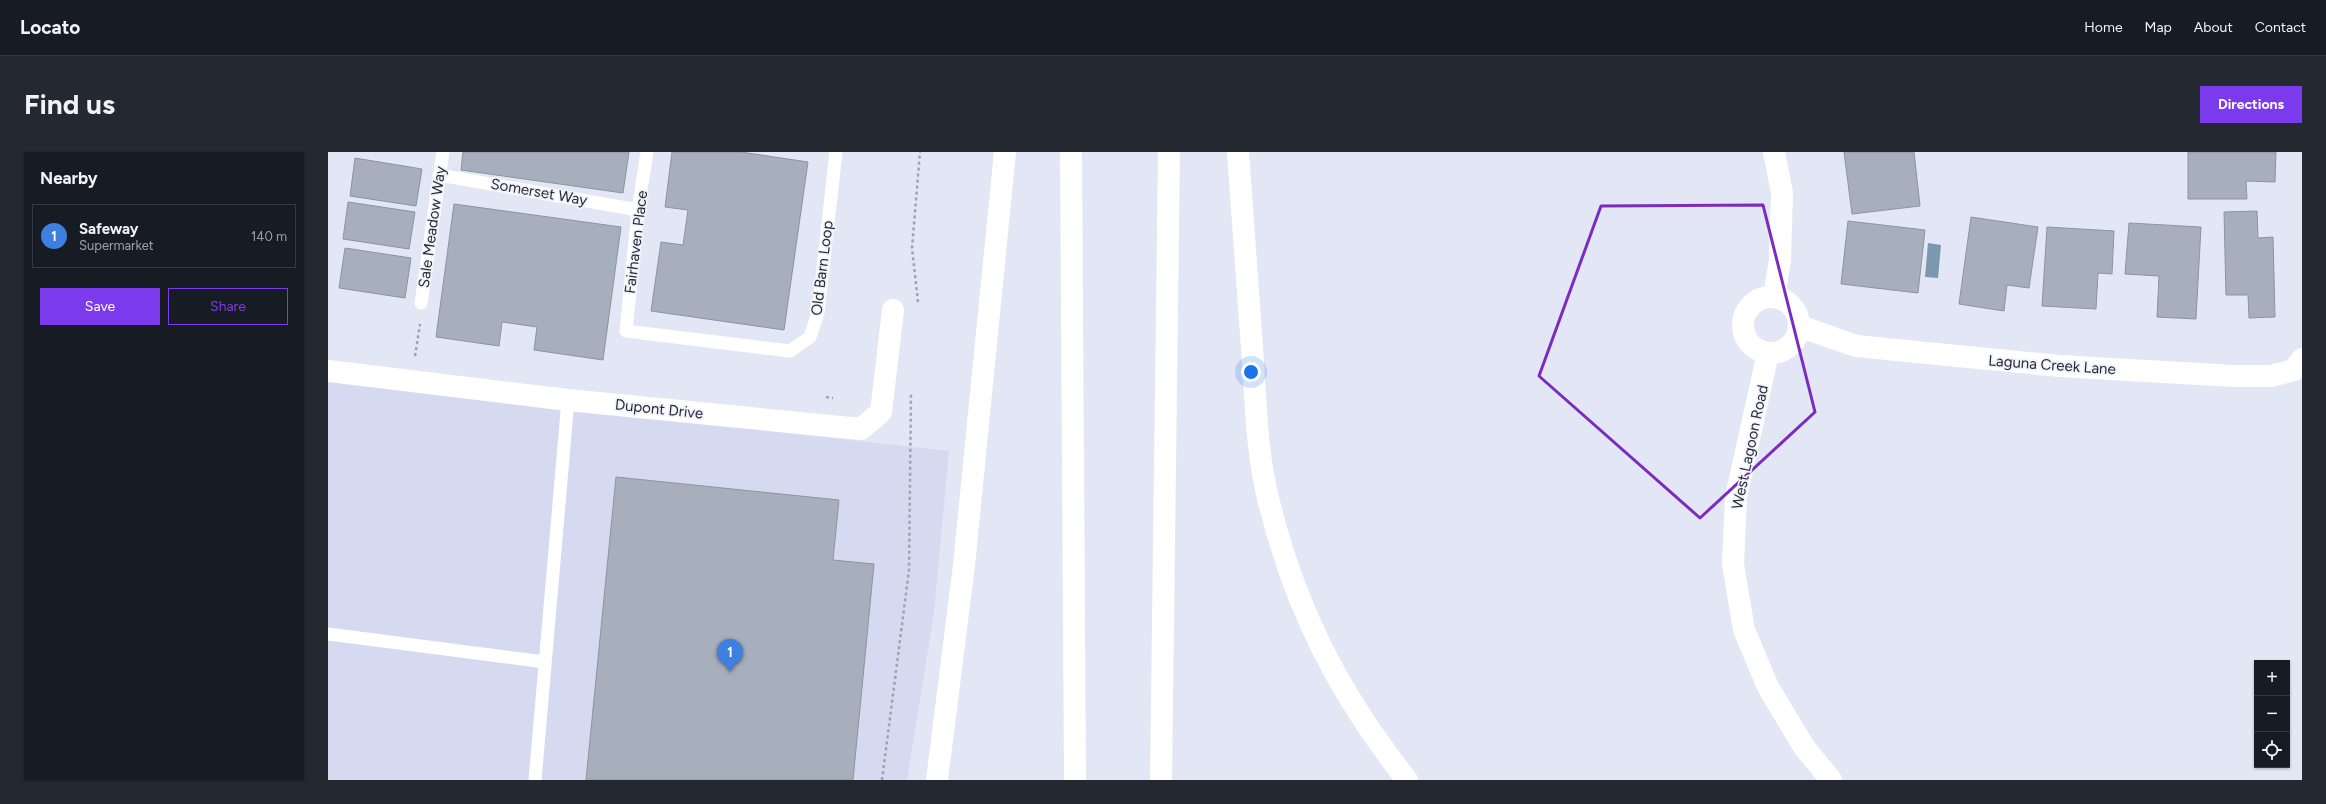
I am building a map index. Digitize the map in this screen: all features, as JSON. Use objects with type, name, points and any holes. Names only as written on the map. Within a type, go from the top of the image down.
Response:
[{"type":"main road","points":[[937,780],[964,565],[1005,152]]},
{"type":"main road","points":[[1071,152],[1076,780]]},
{"type":"main road","points":[[1161,780],[1169,152]]},
{"type":"main road","points":[[1238,152],[1258,426],[1267,496],[1286,562],[1310,628],[1345,694],[1407,780]]},
{"type":"main road","points":[[1774,152],[1782,193],[1780,260],[1774,297]]},
{"type":"main road","points":[[1774,297],[1782,299],[1791,305],[1797,314],[1799,326],[1795,340],[1788,348],[1781,351],[1768,353],[1758,350],[1749,342],[1743,329],[1744,317],[1751,305],[1760,299],[1774,297]]},
{"type":"main road","name":"Dupont Drive","points":[[328,371],[568,400],[862,429],[881,412],[893,310]]},
{"type":"main road","name":"Laguna Creek Lane","points":[[1799,326],[1856,346],[2060,366],[2233,376],[2271,376],[2294,370],[2302,359]]},
{"type":"main road","name":"West Lagoon Road","points":[[1768,353],[1764,380],[1736,497],[1733,564],[1744,630],[1768,687],[1804,747],[1831,780]]},
{"type":"lane","name":"Sale Meadow Way","points":[[421,303],[443,152]]},
{"type":"lane","name":"Fairhaven Place","points":[[626,331],[638,210],[647,152]]},
{"type":"lane","name":"Old Barn Loop","points":[[626,331],[790,352],[810,337],[818,313],[836,152]]},
{"type":"lane","name":"Somerset Way","points":[[439,175],[638,210]]},
{"type":"lane","points":[[535,780],[568,400]]},
{"type":"lane","points":[[328,634],[545,662]]},
{"type":"path","points":[[919,309],[912,248],[920,152]]},
{"type":"path","points":[[415,357],[420,327],[421,303]]},
{"type":"path","points":[[882,780],[910,570],[912,385]]},
{"type":"highlighted area","points":[[1763,205],[1815,412],[1700,518],[1539,376],[1601,206]]},
{"type":"shaded area","points":[[1928,243],[1941,245],[1938,278],[1925,277]]},
{"type":"shaded area","points":[[328,380],[459,397],[949,451],[934,612],[907,780],[328,780]]},
{"type":"building","points":[[463,152],[629,152],[623,193],[461,170]]},
{"type":"building","points":[[672,152],[741,152],[808,162],[784,330],[651,311],[661,242],[683,245],[688,210],[665,207]]},
{"type":"building","points":[[1844,152],[1914,152],[1920,206],[1852,214]]},
{"type":"building","points":[[2188,152],[2276,152],[2275,182],[2246,181],[2247,199],[2188,199]]},
{"type":"building","points":[[355,158],[422,169],[416,206],[350,196]]},
{"type":"building","points":[[348,202],[415,212],[409,249],[343,239]]},
{"type":"building","points":[[454,204],[621,227],[603,360],[534,350],[537,327],[502,322],[499,346],[436,337]]},
{"type":"building","points":[[2257,211],[2258,238],[2273,237],[2275,317],[2249,318],[2248,295],[2226,295],[2224,212]]},
{"type":"building","points":[[1971,217],[2038,227],[2029,288],[2007,285],[2004,311],[1959,304]]},
{"type":"building","points":[[1848,221],[1925,230],[1918,293],[1841,284]]},
{"type":"building","points":[[2129,223],[2201,227],[2196,319],[2157,317],[2159,276],[2125,274]]},
{"type":"building","points":[[2047,227],[2114,231],[2112,274],[2098,273],[2096,309],[2042,306]]},
{"type":"building","points":[[345,248],[411,258],[405,298],[339,288]]},
{"type":"building","points":[[616,477],[839,500],[833,560],[874,564],[853,780],[586,780]]},
{"type":"place","name":"Safeway","points":[[730,672]]}]
